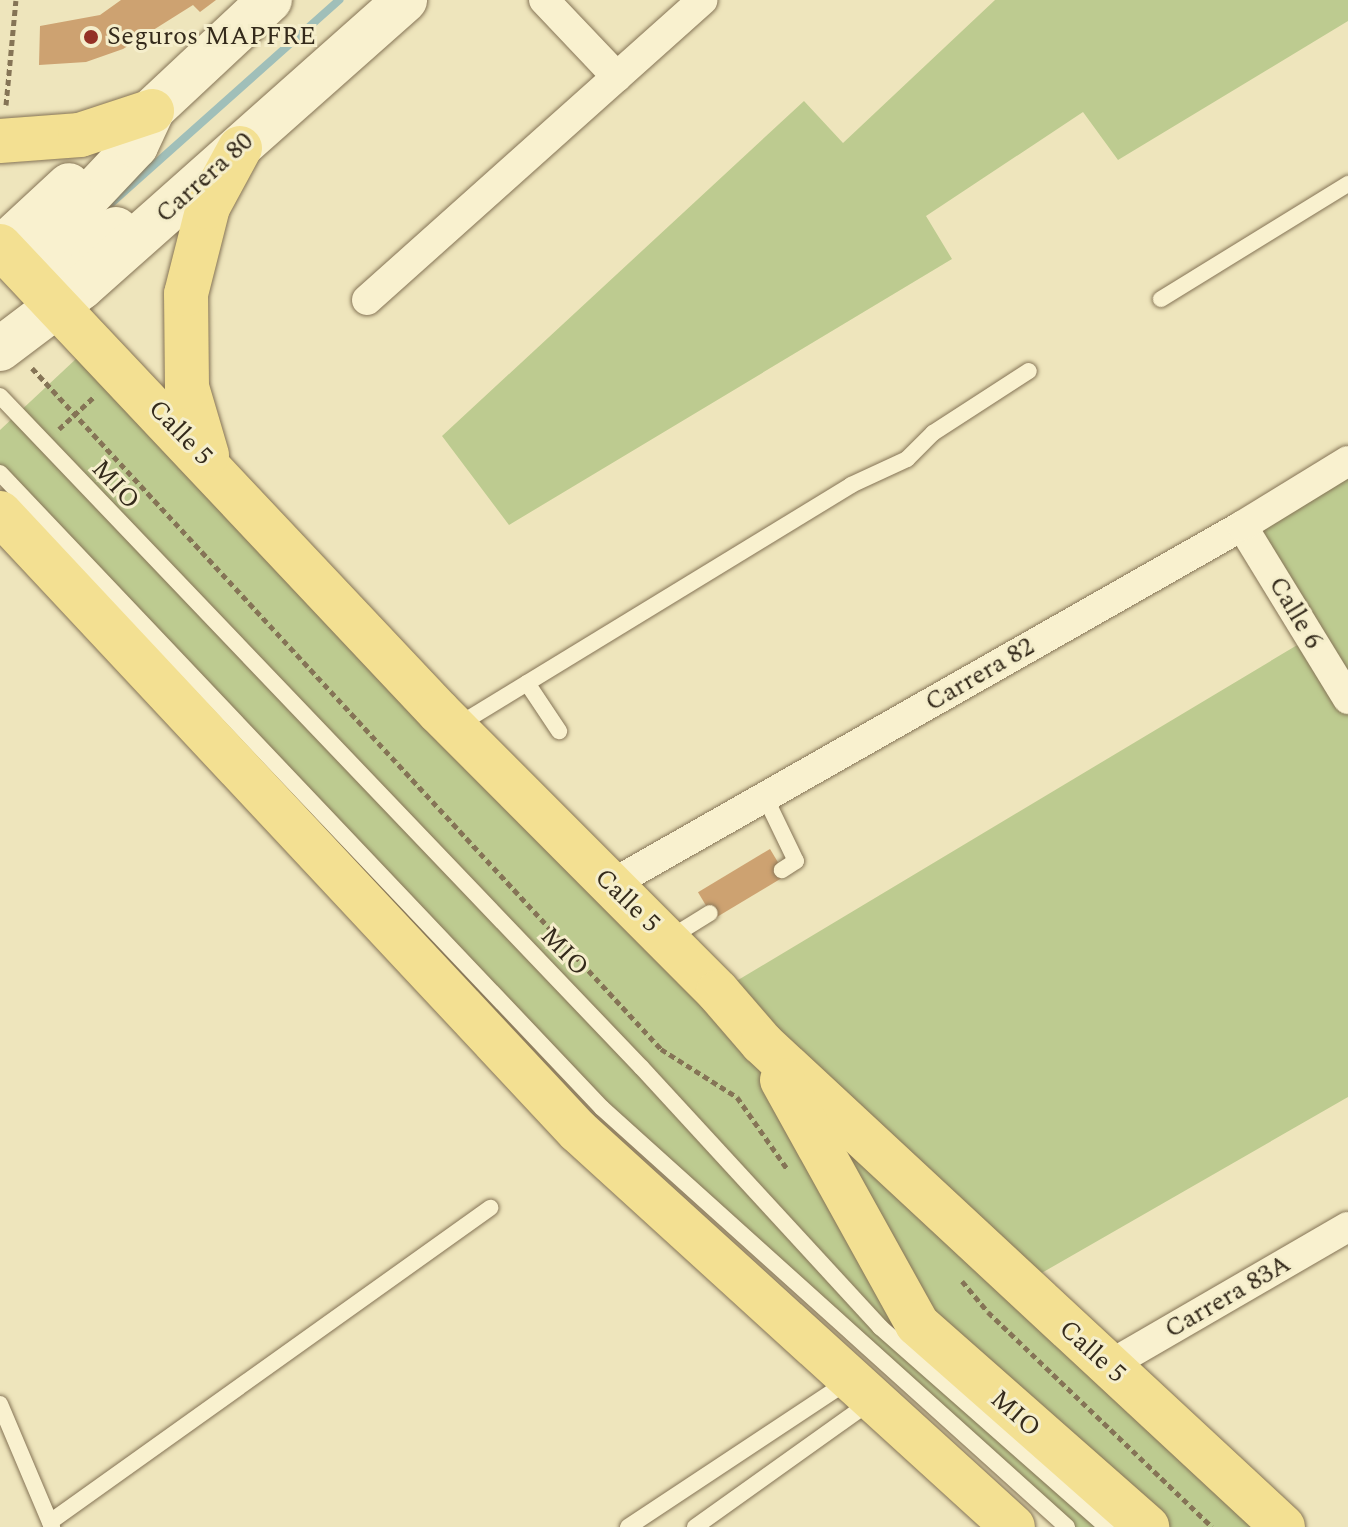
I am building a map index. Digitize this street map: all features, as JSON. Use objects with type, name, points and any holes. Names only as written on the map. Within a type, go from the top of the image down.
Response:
[{"type":"main road","points":[[0,248],[270,0]]},
{"type":"main road","name":"Carrera 80","points":[[5,346],[59,307],[405,0]]},
{"type":"main road","points":[[1,141],[80,135],[152,111]]},
{"type":"main road","points":[[152,111],[136,146],[53,234],[52,245],[63,259],[80,259],[185,174],[240,148]]},
{"type":"main road","points":[[210,464],[187,387],[186,294],[208,207],[240,148]]},
{"type":"main road","name":"Calle 5","points":[[0,248],[210,464],[454,728],[667,939],[762,1043],[1283,1527]]},
{"type":"main road","points":[[0,513],[578,1131],[873,1385],[1013,1527]]},
{"type":"main road","points":[[762,1043],[912,1337],[1147,1527]]},
{"type":"street","points":[[544,0],[617,77]]},
{"type":"street","points":[[367,300],[702,0]]},
{"type":"street","name":"Carrera 82","points":[[610,885],[1242,526],[1348,461]]},
{"type":"street","name":"Calle 6","points":[[1242,526],[1348,699]]},
{"type":"street","name":"Carrera 83A","points":[[1108,1366],[1348,1227]]},
{"type":"lane","points":[[1161,299],[1348,184]]},
{"type":"lane","points":[[454,728],[851,485],[907,459],[933,433],[1029,371]]},
{"type":"lane","name":"MIO","points":[[0,396],[43,444],[912,1337],[1107,1527]]},
{"type":"lane","name":"MIO","points":[[0,473],[602,1108],[873,1385],[1067,1527]]},
{"type":"lane","points":[[527,683],[559,731]]},
{"type":"lane","points":[[765,797],[796,861],[782,870]]},
{"type":"lane","points":[[667,939],[710,913]]},
{"type":"lane","points":[[0,1404],[51,1524],[490,1208]]},
{"type":"lane","points":[[695,1527],[873,1385],[912,1337]]},
{"type":"lane","points":[[628,1527],[873,1385]]},
{"type":"path","points":[[1,141],[16,0]]},
{"type":"path","points":[[5,346],[74,415],[661,1049],[737,1097],[790,1172]]},
{"type":"path","points":[[43,444],[121,371]]},
{"type":"path","points":[[988,1312],[1212,1527]]},
{"type":"green space","points":[[995,0],[1348,0],[1348,21],[1118,160],[1083,112],[926,216],[952,259],[509,525],[442,436],[804,101],[843,143]]},
{"type":"green space","points":[[93,343],[718,992],[1309,638],[1242,526],[1348,461],[1348,1097],[1019,1286],[1283,1527],[1067,1527],[602,1108],[0,473],[0,430]]},
{"type":"building","name":"Seguros MAPFRE","points":[[121,0],[216,0],[200,12],[193,5],[123,49],[86,62],[39,65],[40,26],[100,15]]},
{"type":"building","points":[[770,849],[786,876],[714,919],[698,892]]},
{"type":"waterway","points":[[108,206],[339,0]]},
{"type":"place","name":"Seguros MAPFRE","points":[[91,37]]}]
